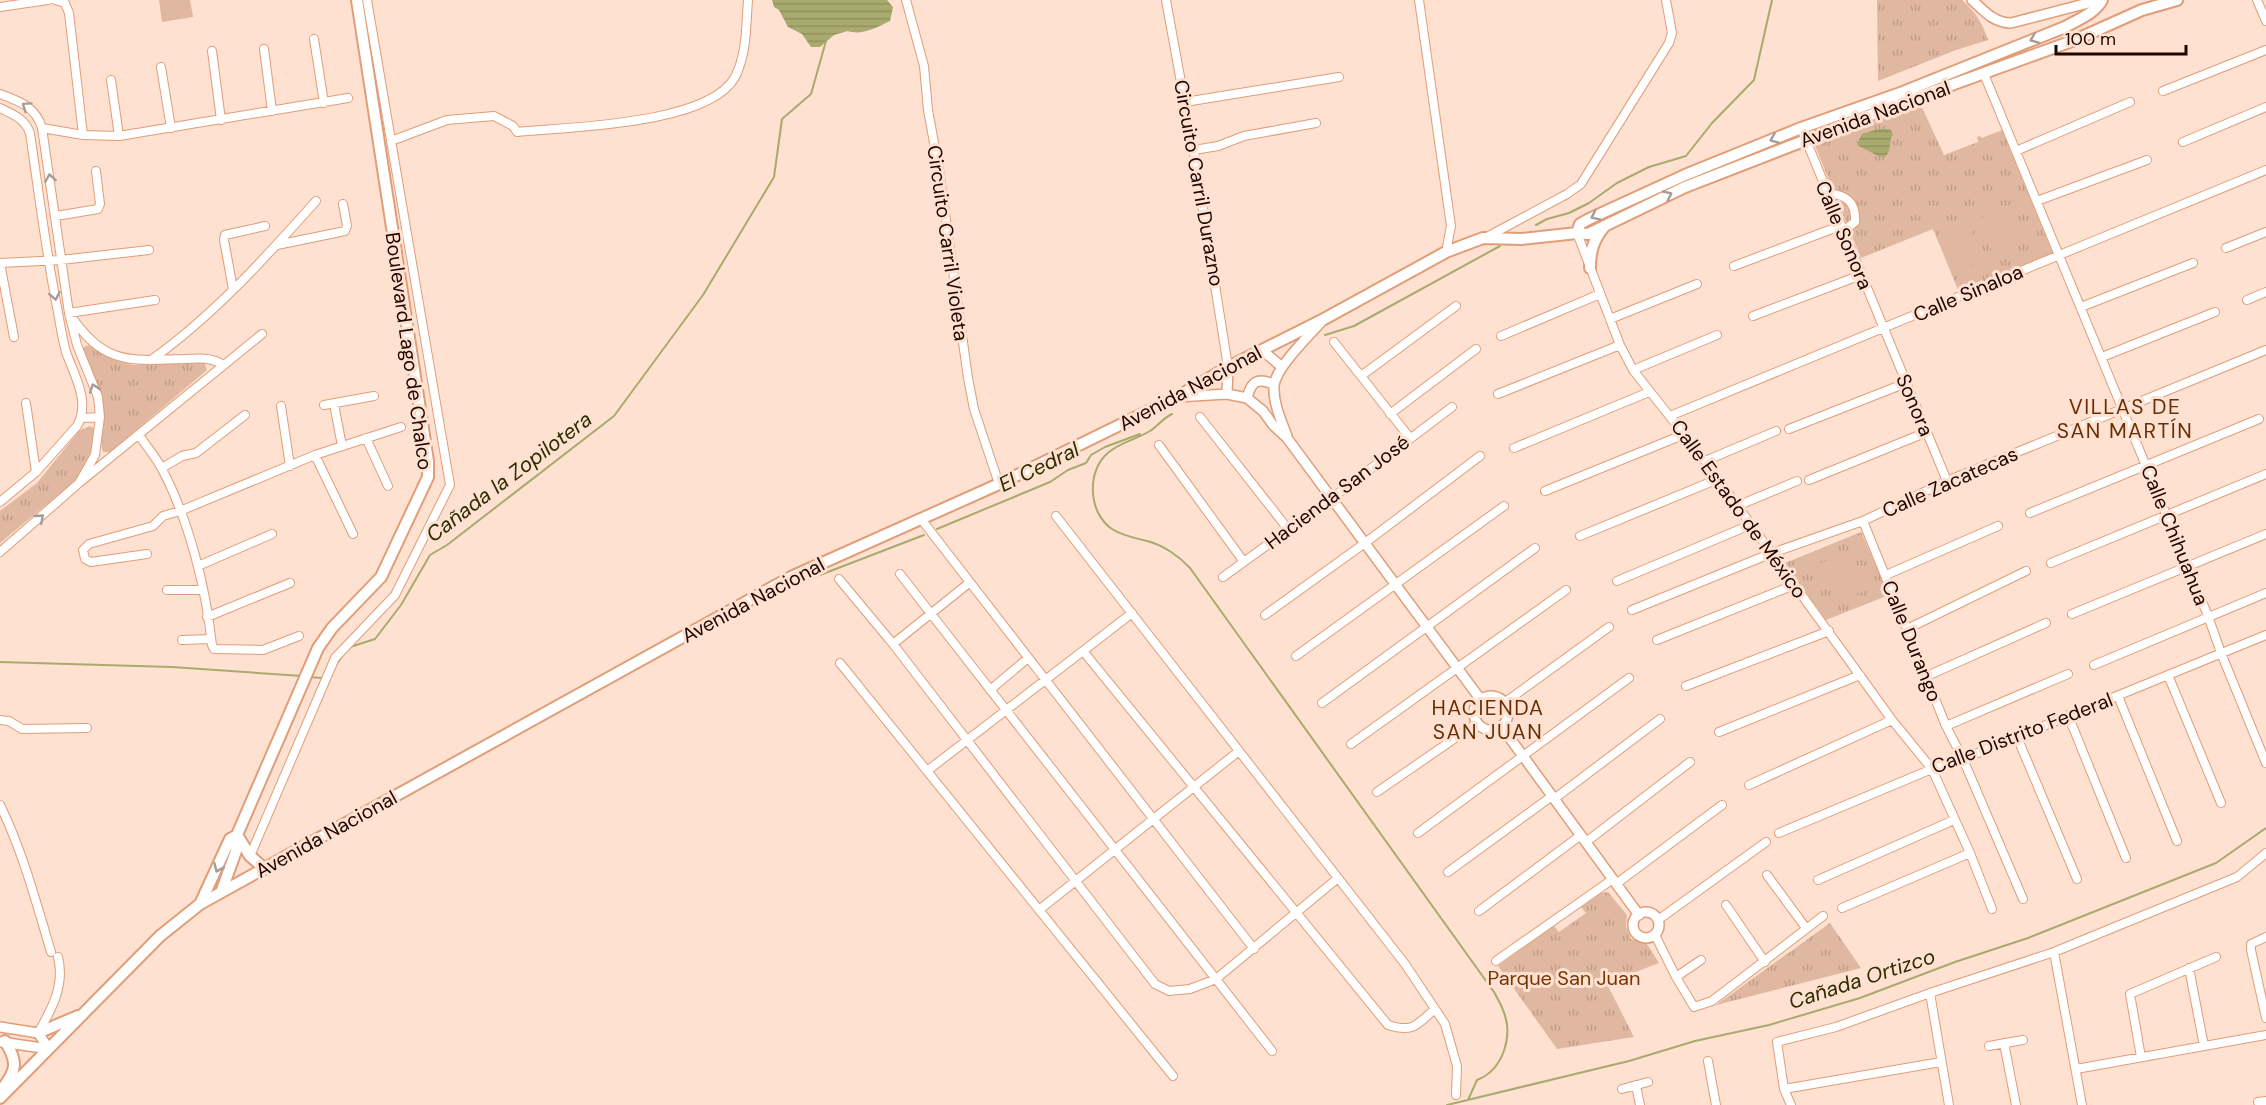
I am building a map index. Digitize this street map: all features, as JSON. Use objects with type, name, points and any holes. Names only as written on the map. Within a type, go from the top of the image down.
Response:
[{"type":"main road","name":"Boulevard Lago de Chalco","points":[[222,890],[236,851],[237,834],[318,648],[332,628],[381,577],[428,477],[428,461],[357,0]]},
{"type":"main road","name":"Avenida Nacional","points":[[1576,233],[1580,224],[1589,219],[1685,175],[2065,27],[2089,14],[2097,8],[2101,0]]},
{"type":"main road","name":"Avenida Nacional","points":[[0,1098],[160,936],[200,904],[791,578],[999,484],[1177,397],[1228,367],[1324,319],[1446,252],[1483,238],[1522,239],[1576,233],[1588,234],[1685,187],[2075,40],[2142,10],[2178,0]]},
{"type":"main road","points":[[1590,268],[1590,252],[1598,235],[1607,224]]},
{"type":"main road","name":"Boulevard Lago de Chalco","points":[[200,904],[230,839],[237,834]]},
{"type":"main road","points":[[237,834],[250,856],[264,869]]},
{"type":"main road","points":[[38,1033],[84,1013]]},
{"type":"main road","points":[[0,1093],[8,1082],[15,1065],[14,1055],[2,1042]]},
{"type":"street","points":[[0,7],[48,0]]},
{"type":"street","points":[[55,0],[65,3],[69,13],[83,135]]},
{"type":"street","points":[[250,856],[335,658],[395,595],[450,484],[367,0]]},
{"type":"street","points":[[392,141],[447,120],[494,116],[513,126],[517,132],[623,123],[676,112],[712,99],[726,89],[740,64],[746,33],[748,0]]},
{"type":"street","name":"Circuito Carril Violeta","points":[[906,0],[924,66],[928,110],[939,170],[968,378],[974,409],[999,484]]},
{"type":"street","name":"Circuito Carril Durazno","points":[[1166,0],[1194,150],[1228,367]]},
{"type":"street","points":[[1419,0],[1450,226],[1446,252]]},
{"type":"street","points":[[1483,238],[1567,194],[1581,184],[1669,43],[1672,33],[1666,0]]},
{"type":"street","points":[[1973,0],[1992,18],[2001,23],[2011,23],[2101,0]]},
{"type":"street","points":[[2257,0],[2266,21]]},
{"type":"street","points":[[314,39],[324,103]]},
{"type":"street","points":[[264,49],[272,111]]},
{"type":"street","points":[[2163,91],[2266,50]]},
{"type":"street","points":[[212,51],[221,120]]},
{"type":"street","points":[[161,67],[171,128]]},
{"type":"street","name":"Calle Chihuahua","points":[[1984,74],[2188,566],[2220,653],[2266,763]]},
{"type":"street","points":[[1185,102],[1340,77]]},
{"type":"street","points":[[111,80],[119,136]]},
{"type":"street","points":[[0,94],[22,102],[33,111],[42,128],[69,313],[77,345],[98,397],[100,417],[95,455],[79,483]]},
{"type":"street","points":[[42,128],[83,135],[119,136],[348,98]]},
{"type":"street","points":[[2016,152],[2130,102]]},
{"type":"street","points":[[0,108],[17,116],[26,124],[30,134],[48,261],[65,349],[81,392],[81,418],[59,448],[36,472],[0,502]]},
{"type":"street","points":[[2183,142],[2266,108]]},
{"type":"street","points":[[1194,150],[1218,146],[1244,136],[1316,123]]},
{"type":"street","name":"Calle Sonora","points":[[1801,128],[1883,330]]},
{"type":"street","points":[[2037,201],[2147,160]]},
{"type":"street","name":"Calle Sinaloa","points":[[1670,416],[2266,170]]},
{"type":"street","points":[[56,216],[98,209],[100,204],[96,171]]},
{"type":"street","points":[[1734,266],[1855,222],[1853,204],[1840,194],[1827,193]]},
{"type":"street","points":[[151,360],[179,341],[233,289],[277,245],[316,201]]},
{"type":"street","points":[[277,245],[345,231],[347,226],[343,204]]},
{"type":"street","points":[[233,289],[225,235],[265,226]]},
{"type":"street","points":[[2226,248],[2266,232]]},
{"type":"street","name":"Calle Estado de México","points":[[1576,233],[1620,345],[1633,370],[1705,460],[1892,720],[1932,769],[1970,853],[1992,909]]},
{"type":"street","points":[[14,337],[0,263],[61,260],[149,250]]},
{"type":"street","points":[[2081,307],[2193,263]]},
{"type":"street","points":[[1753,316],[1862,275]]},
{"type":"street","points":[[1610,319],[1697,284]]},
{"type":"street","points":[[2247,300],[2266,292]]},
{"type":"street","points":[[1501,336],[1600,294]]},
{"type":"street","points":[[69,313],[155,300]]},
{"type":"street","points":[[1360,376],[1456,306]]},
{"type":"street","points":[[2102,357],[2215,312]]},
{"type":"street","points":[[69,313],[88,339],[115,356],[141,361],[204,358],[224,365]]},
{"type":"street","points":[[1287,438],[1276,406],[1274,384],[1282,368],[1324,319]]},
{"type":"street","name":"Sonora","points":[[1883,330],[1947,481]]},
{"type":"street","points":[[0,552],[79,483],[262,334]]},
{"type":"street","points":[[1633,370],[1717,335]]},
{"type":"street","points":[[65,349],[88,339]]},
{"type":"street","points":[[1334,342],[1410,438]]},
{"type":"street","points":[[1498,394],[1620,345]]},
{"type":"street","points":[[1262,350],[1282,368]]},
{"type":"street","points":[[1390,414],[1476,350]]},
{"type":"street","name":"Calle Zacatecas","points":[[1632,610],[1772,553],[1863,521],[1947,481],[2266,350]]},
{"type":"street","points":[[1227,394],[1228,367]]},
{"type":"street","points":[[1247,398],[1250,386],[1258,381],[1264,380],[1274,384]]},
{"type":"street","points":[[1789,429],[1906,383]]},
{"type":"street","points":[[1514,448],[1649,392]]},
{"type":"street","points":[[1177,397],[1227,394],[1247,398],[1263,411],[1273,425],[1287,438],[1481,700]]},
{"type":"street","points":[[324,405],[374,396]]},
{"type":"street","points":[[26,403],[36,472]]},
{"type":"street","points":[[334,404],[342,446]]},
{"type":"street","points":[[281,406],[290,466]]},
{"type":"street","name":"Hacienda San José","points":[[1223,577],[1452,407]]},
{"type":"street","points":[[162,468],[182,456],[196,453],[245,415]]},
{"type":"street","points":[[81,418],[100,417]]},
{"type":"street","points":[[1200,417],[1288,529]]},
{"type":"street","points":[[2030,513],[2259,419]]},
{"type":"street","points":[[147,554],[91,562],[85,559],[83,550],[89,544],[153,526],[163,516],[315,455],[401,427]]},
{"type":"street","points":[[1705,460],[1776,431]]},
{"type":"street","points":[[1809,480],[1927,432]]},
{"type":"street","points":[[1545,490],[1685,434]]},
{"type":"street","points":[[139,435],[162,468],[180,511],[198,566],[214,649],[263,650],[299,636]]},
{"type":"street","points":[[366,438],[388,486]]},
{"type":"street","points":[[1159,445],[1244,562]]},
{"type":"street","points":[[315,455],[353,534]]},
{"type":"street","points":[[1265,615],[1480,456]]},
{"type":"street","points":[[2051,563],[2266,474]]},
{"type":"street","points":[[1580,536],[1718,479]]},
{"type":"street","points":[[1737,506],[1797,481]]},
{"type":"street","points":[[1296,656],[1504,506]]},
{"type":"street","points":[[1056,516],[1405,964],[1445,1024],[1457,1066],[1456,1095]]},
{"type":"street","points":[[921,519],[1254,949]]},
{"type":"street","name":"Calle Durango","points":[[1863,521],[1946,726],[1963,759],[2023,899]]},
{"type":"street","points":[[1617,581],[1750,525]]},
{"type":"street","points":[[1886,575],[1998,526]]},
{"type":"street","points":[[198,566],[272,534]]},
{"type":"street","points":[[2072,614],[2266,534]]},
{"type":"street","points":[[1322,703],[1535,548]]},
{"type":"street","points":[[1907,629],[2026,571]]},
{"type":"street","points":[[900,574],[1272,1051]]},
{"type":"street","points":[[839,579],[893,644],[1155,984],[1169,991],[1190,989],[1216,979],[1338,878]]},
{"type":"street","points":[[207,617],[290,583]]},
{"type":"street","points":[[893,644],[969,583]]},
{"type":"street","points":[[1657,640],[1794,585]]},
{"type":"street","points":[[167,590],[202,590]]},
{"type":"street","points":[[1351,744],[1566,590]]},
{"type":"street","points":[[2094,665],[2266,593]]},
{"type":"street","points":[[927,771],[1132,613]]},
{"type":"street","points":[[1927,676],[2046,622]]},
{"type":"street","points":[[1504,703],[1609,627]]},
{"type":"street","points":[[1686,686],[1829,631]]},
{"type":"street","name":"Calle Distrito Federal","points":[[1779,834],[1932,769],[1963,759],[2266,635]]},
{"type":"street","points":[[182,640],[211,639]]},
{"type":"street","points":[[1083,651],[1388,1024],[1402,1029],[1413,1027],[1435,1009]]},
{"type":"street","points":[[990,690],[1028,658]]},
{"type":"street","points":[[840,663],[1173,1076]]},
{"type":"street","points":[[1946,726],[2068,674]]},
{"type":"street","points":[[1719,732],[1860,675]]},
{"type":"street","points":[[2168,675],[2221,802]]},
{"type":"street","points":[[1418,833],[1629,678]]},
{"type":"street","points":[[2118,696],[2177,841]]},
{"type":"street","points":[[1496,697],[1504,703],[1507,718],[1497,729],[1486,729],[1477,723],[1474,714],[1481,700],[1496,697]]},
{"type":"street","points":[[2068,715],[2126,858]]},
{"type":"street","points":[[1448,872],[1660,719]]},
{"type":"street","points":[[0,720],[9,721],[22,729],[87,728]]},
{"type":"street","points":[[1749,785],[1892,720]]},
{"type":"street","points":[[1377,792],[1477,723]]},
{"type":"street","points":[[1501,726],[1639,915]]},
{"type":"street","points":[[2017,737],[2076,879]]},
{"type":"street","points":[[1039,910],[1239,751]]},
{"type":"street","points":[[1479,911],[1690,762]]},
{"type":"street","points":[[0,805],[14,833],[51,952]]},
{"type":"street","points":[[1496,961],[1722,805]]},
{"type":"street","points":[[1818,880],[1954,820]]},
{"type":"street","points":[[1658,920],[1766,842]]},
{"type":"street","points":[[1842,908],[1970,853]]},
{"type":"street","points":[[1791,1105],[1784,1089],[1777,1042],[1836,1027],[2054,952],[2237,877],[2266,853]]},
{"type":"street","points":[[1767,875],[1806,928]]},
{"type":"street","points":[[1726,905],[1765,962]]},
{"type":"street","points":[[1651,913],[1658,920],[1659,928],[1655,935],[1647,939],[1635,933],[1633,925],[1639,915],[1651,913]]},
{"type":"street","points":[[1655,935],[1676,977],[1694,1006],[1712,1001],[1823,916]]},
{"type":"street","points":[[2266,937],[2252,944],[2251,950],[2266,1018]]},
{"type":"street","points":[[2054,952],[2082,1105]]},
{"type":"street","points":[[38,1033],[49,1015],[60,985],[62,970],[58,957]]},
{"type":"street","points":[[2140,1057],[2130,994],[2216,957]]},
{"type":"street","points":[[1676,977],[1701,960]]},
{"type":"street","points":[[2189,968],[2204,1046]]},
{"type":"street","points":[[1930,993],[1948,1105]]},
{"type":"street","points":[[0,1028],[38,1033],[49,1049]]},
{"type":"street","points":[[2076,1069],[2266,1035]]},
{"type":"street","points":[[1989,1046],[2023,1040]]},
{"type":"street","points":[[2,1042],[49,1049]]},
{"type":"street","points":[[2004,1043],[2016,1105]]},
{"type":"street","points":[[1708,1061],[1716,1105]]},
{"type":"street","points":[[1784,1089],[1941,1062]]},
{"type":"street","points":[[1622,1089],[1648,1082]]},
{"type":"street","points":[[1636,1085],[1640,1105]]},
{"type":"green space","points":[[159,0],[190,0],[193,17],[162,22]]},
{"type":"green space","points":[[1877,0],[1962,0],[1978,18],[1988,40],[1956,50],[1878,81]]},
{"type":"green space","points":[[1920,103],[1944,155],[1978,142],[1977,137],[1982,138],[2002,130],[2053,254],[1959,292],[1933,229],[1861,258],[1815,146]]},
{"type":"green space","points":[[2011,204],[2027,241],[1994,256],[1978,219]]},
{"type":"green space","points":[[1968,223],[1984,260],[1954,273],[1938,236]]},
{"type":"green space","points":[[88,345],[110,358],[133,365],[204,362],[207,370],[110,452],[103,452],[101,442],[102,401],[81,349]]},
{"type":"green space","points":[[90,426],[95,429],[91,451],[77,479],[0,543],[0,511],[37,483],[79,431]]},
{"type":"green space","points":[[1861,532],[1889,595],[1826,620],[1785,563]]},
{"type":"green space","points":[[1849,552],[1865,590],[1836,602],[1821,563]]},
{"type":"green space","name":"Parque San Juan","points":[[1608,892],[1627,915],[1626,927],[1631,939],[1647,944],[1659,963],[1617,979],[1609,988],[1634,1037],[1557,1049],[1498,966],[1554,926],[1559,932],[1586,913],[1581,907],[1601,893]]},
{"type":"green space","points":[[1830,923],[1861,968],[1716,1005]]},
{"type":"shaded area","points":[[772,0],[887,0],[893,7],[890,21],[864,32],[848,31],[834,35],[820,47],[811,47],[802,34],[788,27],[779,10],[774,7]]},
{"type":"shaded area","points":[[1878,129],[1890,129],[1893,134],[1886,156],[1880,157],[1859,146],[1858,142],[1862,134]]},
{"type":"waterway","points":[[1536,225],[1589,203],[1617,183],[1649,167],[1686,156],[1712,123],[1754,80],[1772,0]]},
{"type":"waterway","name":"Cañada la Zopilotera","points":[[350,647],[375,639],[401,605],[430,555],[447,545],[614,416],[703,295],[774,177],[782,119],[811,94],[826,41]]},
{"type":"waterway","points":[[1325,335],[1354,326],[1500,246]]},
{"type":"waterway","points":[[1172,414],[1150,431],[1109,452],[1102,460],[1096,469],[1093,491],[1098,513],[1112,529],[1159,545],[1176,555],[1190,568],[1494,992],[1506,1020],[1504,1051],[1494,1068],[1477,1080],[1468,1100]]},
{"type":"waterway","name":"El Cedral","points":[[937,529],[1050,482],[1068,470],[1086,463],[1091,455],[1105,447],[1140,434]]},
{"type":"waterway","name":"El Cedral","points":[[788,590],[807,580],[924,535]]},
{"type":"waterway","name":"Cañada la Zopilotera","points":[[335,666],[346,651]]},
{"type":"waterway","name":"Cañada la Zopilotera","points":[[0,662],[172,667],[302,676]]},
{"type":"waterway","name":"Cañada la Zopilotera","points":[[308,677],[323,678]]},
{"type":"waterway","name":"Cañada Ortizco","points":[[1447,1105],[1629,1061],[1695,1041],[1769,1025],[1860,998],[1955,962],[2028,938],[2216,863],[2266,828]]},
{"type":"district","name":"VILLAS DE SAN MARTÍN","points":[[2125,419]]},
{"type":"district","name":"HACIENDA SAN JUAN","points":[[1488,720]]}]
